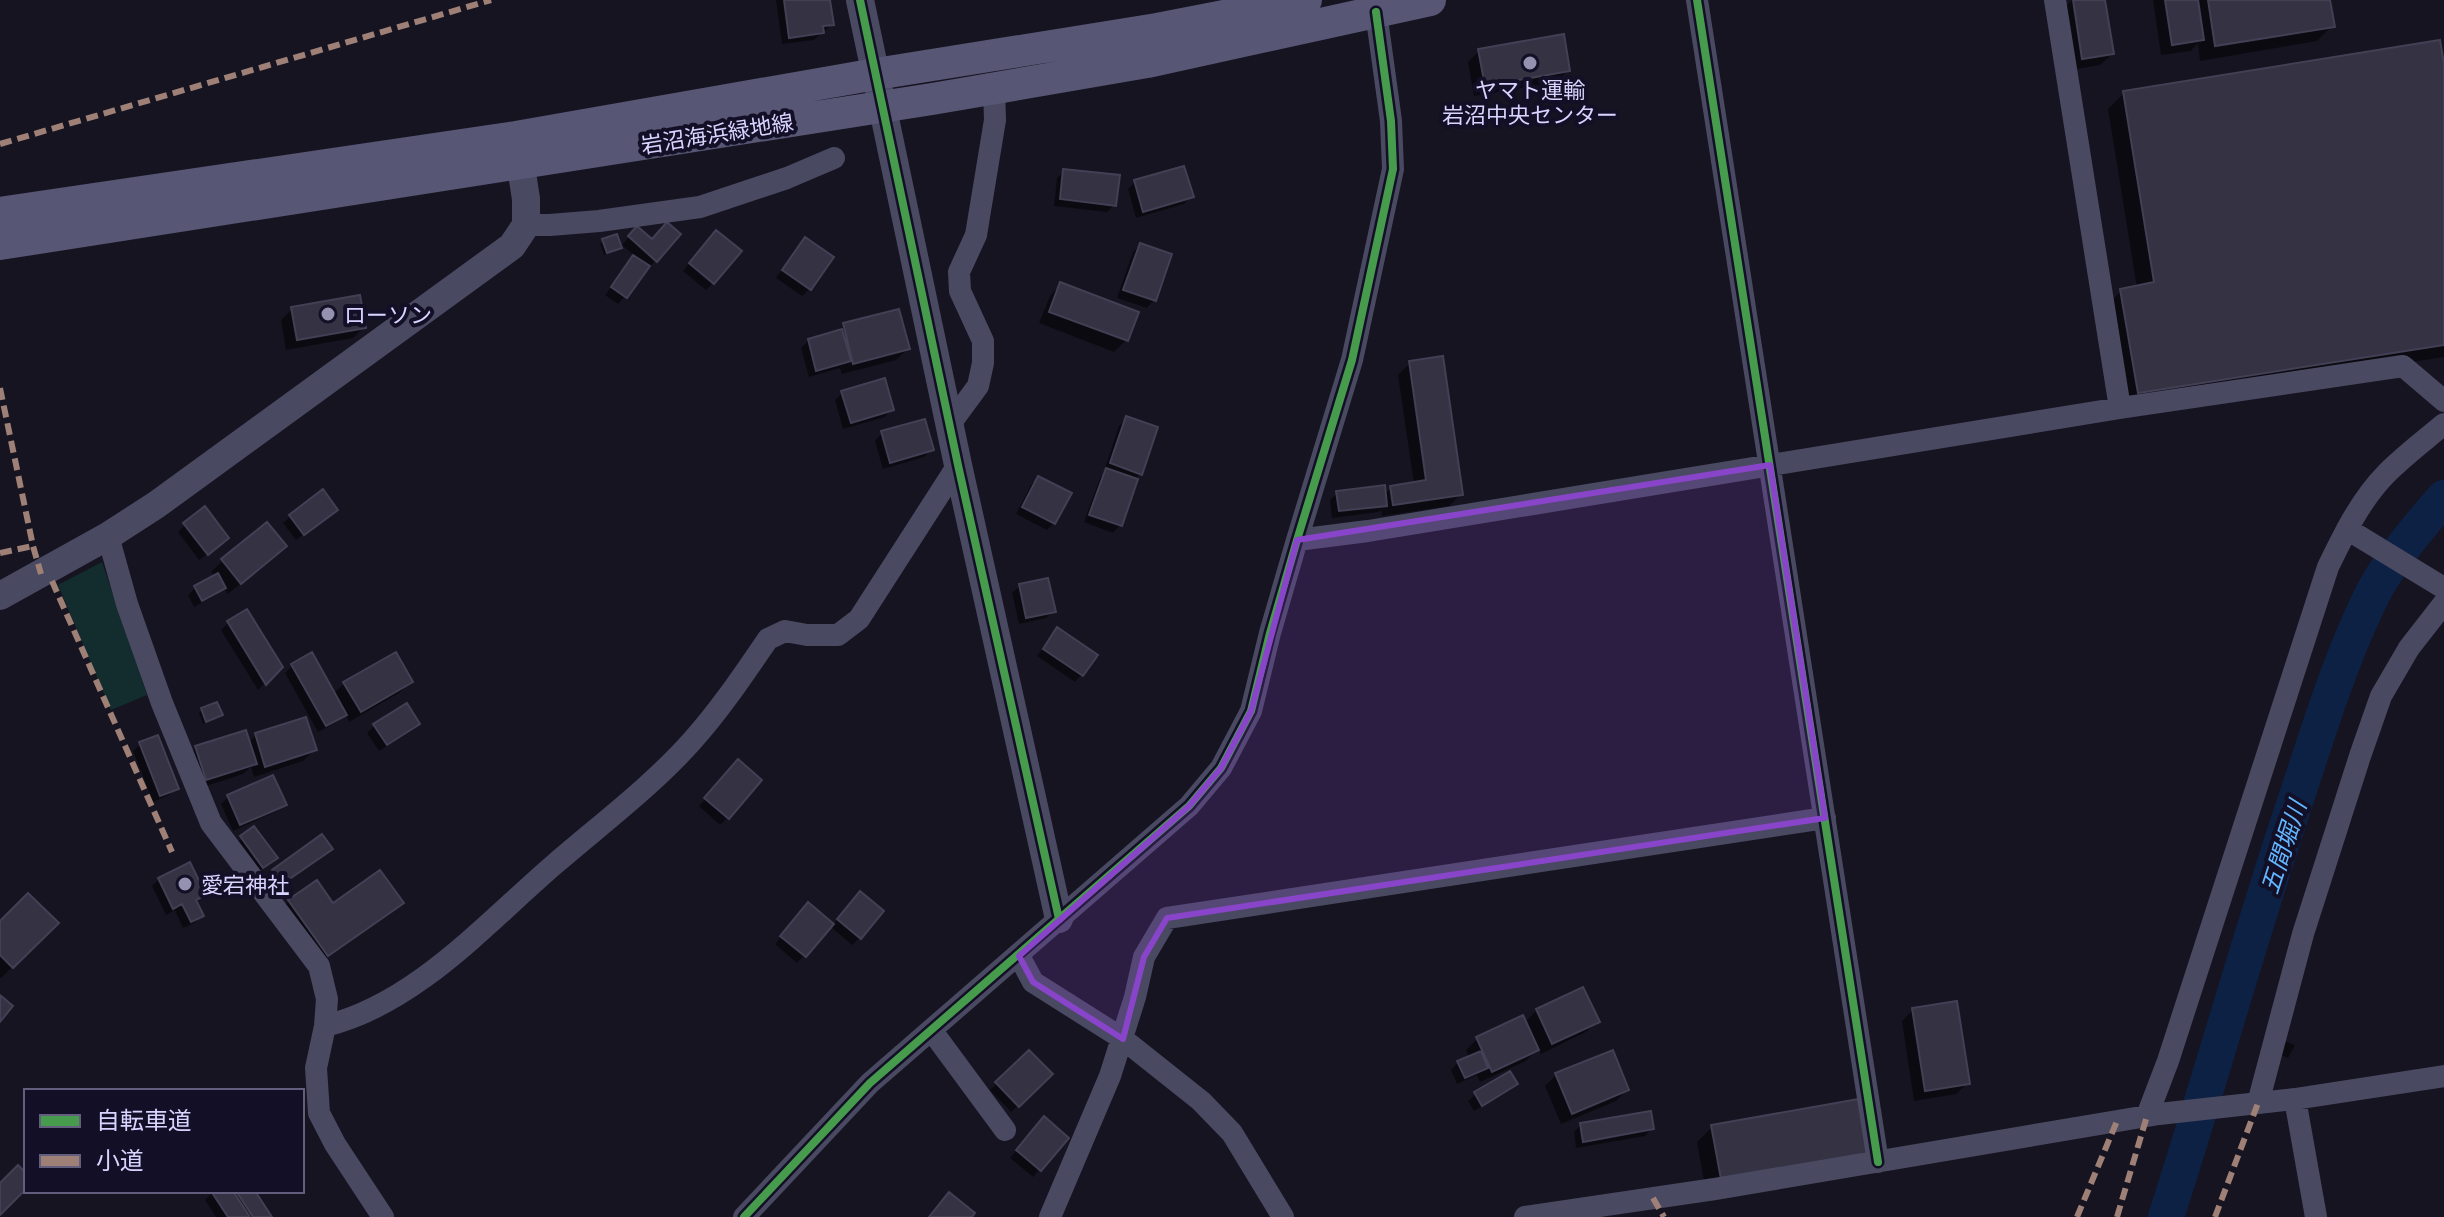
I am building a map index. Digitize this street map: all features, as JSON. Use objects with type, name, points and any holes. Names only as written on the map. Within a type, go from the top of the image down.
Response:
[{"type":"main road","name":"岩沼海浜緑地線","points":[[0,244],[519,150],[876,74],[1157,29],[1306,0]]},
{"type":"main road","name":"岩沼海浜緑地線","points":[[0,213],[883,107],[1147,62],[1430,0]]},
{"type":"street","points":[[860,0],[958,465],[1059,919]]},
{"type":"street","points":[[1697,0],[1878,1162]]},
{"type":"street","points":[[2055,0],[2120,408]]},
{"type":"street","points":[[744,1217],[870,1083],[1189,806],[1221,768],[1251,711],[1270,633],[1352,360],[1393,169],[1391,121],[1376,12]]},
{"type":"street","points":[[950,424],[978,386],[983,363],[983,341],[960,291],[959,272],[976,235],[995,120],[994,88]]},
{"type":"street","points":[[0,596],[108,536],[224,457],[512,246],[526,225],[519,150]]},
{"type":"street","points":[[526,225],[599,221],[700,207],[787,178],[834,158]]},
{"type":"street","points":[[1297,540],[2120,408],[2403,366],[2444,401]]},
{"type":"street","points":[[2153,1115],[2328,567],[2351,531],[2366,499],[2387,473],[2444,424]]},
{"type":"street","points":[[325,1026],[349,1021],[378,1007],[442,964],[638,793],[691,742],[768,639],[785,631],[838,635],[859,619],[958,465]]},
{"type":"street","points":[[2254,1103],[2303,934],[2381,696],[2443,592],[2351,531]]},
{"type":"street","points":[[108,536],[127,604],[162,703],[211,823],[319,966],[327,999],[316,1068],[319,1113],[335,1144],[383,1217]]},
{"type":"street","points":[[1050,1217],[1110,1076],[1144,957],[1167,918],[1825,818]]},
{"type":"street","points":[[1019,956],[1033,982],[1123,1039],[1201,1101],[1232,1133],[1283,1217]]},
{"type":"street","points":[[932,1031],[1005,1130]]},
{"type":"street","points":[[1525,1217],[2153,1115],[2295,1099],[2444,1076]]},
{"type":"street","points":[[2295,1099],[2316,1217]]},
{"type":"highlighted area","points":[[1770,465],[1825,818],[1167,918],[1144,957],[1123,1039],[1033,982],[1019,956],[1189,806],[1221,768],[1251,711],[1297,540]]},
{"type":"green space","points":[[102,562],[147,695],[111,710],[58,585]]},
{"type":"building","points":[[784,0],[830,0],[834,25],[823,26],[824,33],[789,38]]},
{"type":"building","points":[[2073,0],[2105,0],[2114,54],[2082,59]]},
{"type":"building","points":[[2165,0],[2198,0],[2204,40],[2172,45]]},
{"type":"building","points":[[2208,0],[2330,0],[2335,27],[2215,46]]},
{"type":"building","points":[[1564,34],[1570,71],[1485,86],[1478,49]]},
{"type":"building","points":[[2440,40],[2444,64],[2444,345],[2138,393],[2120,289],[2154,282],[2123,91]]},
{"type":"building","points":[[1184,166],[1194,197],[1143,212],[1134,180]]},
{"type":"building","points":[[1063,169],[1120,175],[1116,206],[1060,199]]},
{"type":"building","points":[[667,222],[681,234],[657,262],[628,236],[637,226],[652,239]]},
{"type":"building","points":[[716,230],[742,251],[714,284],[689,263]]},
{"type":"building","points":[[617,234],[622,248],[607,253],[602,239]]},
{"type":"building","points":[[805,237],[834,257],[811,290],[782,270]]},
{"type":"building","points":[[1140,243],[1172,254],[1156,301],[1123,290]]},
{"type":"building","points":[[633,255],[650,266],[627,298],[611,287]]},
{"type":"building","points":[[1060,282],[1139,312],[1128,341],[1049,312]]},
{"type":"building","points":[[360,295],[366,328],[297,340],[291,307]]},
{"type":"building","points":[[899,309],[910,349],[853,364],[843,323]]},
{"type":"building","points":[[842,329],[851,361],[816,371],[808,339]]},
{"type":"building","points":[[1443,356],[1463,495],[1393,505],[1390,486],[1426,480],[1409,361]]},
{"type":"building","points":[[885,378],[894,410],[851,423],[841,391]]},
{"type":"building","points":[[1126,416],[1158,427],[1142,475],[1110,463]]},
{"type":"building","points":[[925,419],[934,450],[890,463],[881,431]]},
{"type":"building","points":[[1106,468],[1138,479],[1122,526],[1089,515]]},
{"type":"building","points":[[1038,476],[1072,493],[1055,524],[1022,507]]},
{"type":"building","points":[[1385,485],[1387,506],[1339,511],[1336,491]]},
{"type":"building","points":[[323,489],[338,510],[304,535],[289,515]]},
{"type":"building","points":[[205,506],[229,538],[208,555],[183,523]]},
{"type":"building","points":[[267,522],[287,546],[241,584],[221,559]]},
{"type":"building","points":[[218,573],[226,588],[202,601],[194,586]]},
{"type":"building","points":[[1048,578],[1056,612],[1026,618],[1019,584]]},
{"type":"building","points":[[247,609],[283,667],[266,685],[227,621]]},
{"type":"building","points":[[1057,627],[1098,655],[1083,676],[1043,649]]},
{"type":"building","points":[[312,652],[347,715],[326,726],[291,664]]},
{"type":"building","points":[[396,652],[413,682],[361,712],[343,682]]},
{"type":"building","points":[[217,702],[223,715],[206,722],[201,708]]},
{"type":"building","points":[[407,703],[420,724],[387,745],[373,724]]},
{"type":"building","points":[[306,717],[317,750],[265,767],[255,733]]},
{"type":"building","points":[[246,730],[257,764],[206,780],[195,746]]},
{"type":"building","points":[[158,735],[179,789],[160,796],[139,742]]},
{"type":"building","points":[[738,759],[762,780],[729,819],[704,798]]},
{"type":"building","points":[[273,775],[287,805],[240,825],[227,795]]},
{"type":"building","points":[[254,826],[278,858],[263,868],[240,836]]},
{"type":"building","points":[[322,834],[333,849],[282,884],[272,870]]},
{"type":"building","points":[[190,862],[206,895],[196,900],[204,916],[191,922],[182,904],[173,909],[158,878]]},
{"type":"building","points":[[380,870],[404,903],[328,956],[288,900],[317,880],[333,903]]},
{"type":"building","points":[[860,891],[884,911],[861,939],[837,919]]},
{"type":"building","points":[[28,893],[59,923],[13,968],[0,955],[0,921]]},
{"type":"building","points":[[808,902],[834,924],[806,957],[780,936]]},
{"type":"building","points":[[1583,987],[1600,1022],[1552,1044],[1536,1009]]},
{"type":"building","points":[[0,995],[13,1006],[0,1022]]},
{"type":"building","points":[[1957,1001],[1970,1084],[1925,1091],[1912,1008]]},
{"type":"building","points":[[1523,1015],[1539,1050],[1492,1072],[1476,1037]]},
{"type":"building","points":[[1029,1050],[1053,1074],[1019,1107],[995,1082]]},
{"type":"building","points":[[1613,1050],[1629,1090],[1572,1114],[1555,1073]]},
{"type":"building","points":[[1481,1051],[1488,1068],[1465,1078],[1457,1061]]},
{"type":"building","points":[[1510,1071],[1518,1084],[1482,1106],[1474,1092]]},
{"type":"building","points":[[1859,1099],[1868,1153],[1721,1179],[1711,1125]]},
{"type":"building","points":[[1651,1111],[1654,1129],[1583,1142],[1580,1123]]},
{"type":"building","points":[[1044,1116],[1069,1138],[1041,1171],[1016,1150]]},
{"type":"building","points":[[18,1165],[24,1171],[24,1191],[0,1215],[0,1183]]},
{"type":"building","points":[[949,1192],[975,1213],[972,1217],[929,1217]]},
{"type":"building","points":[[212,1193],[234,1193],[250,1217],[228,1217]]},
{"type":"building","points":[[237,1193],[256,1193],[272,1217],[253,1217]]},
{"type":"waterway","name":"五間堀川","points":[[2166,1217],[2274,867],[2348,649],[2387,570],[2444,498]]},
{"type":"marked path","points":[[0,144],[491,0]]},
{"type":"marked path","points":[[0,388],[41,574]]},
{"type":"marked path","points":[[0,553],[33,546]]},
{"type":"marked path","points":[[52,581],[172,852]]},
{"type":"marked path","points":[[2215,1217],[2258,1103]]},
{"type":"marked path","points":[[2117,1217],[2147,1116]]},
{"type":"marked path","points":[[2077,1217],[2117,1121]]},
{"type":"marked path","points":[[1653,1198],[1664,1217]]},
{"type":"cycle path","points":[[860,0],[958,465],[1059,919]]},
{"type":"cycle path","points":[[1697,0],[1878,1162]]},
{"type":"cycle path","points":[[744,1217],[870,1083],[1189,806],[1221,768],[1251,711],[1270,633],[1352,360],[1393,169],[1391,121],[1376,12]]},
{"type":"place","name":"ヤマト運輸 岩沼中央センター","points":[[1530,63]]},
{"type":"place","name":"ローソン","points":[[328,314]]},
{"type":"place","name":"愛宕神社","points":[[185,884]]}]
